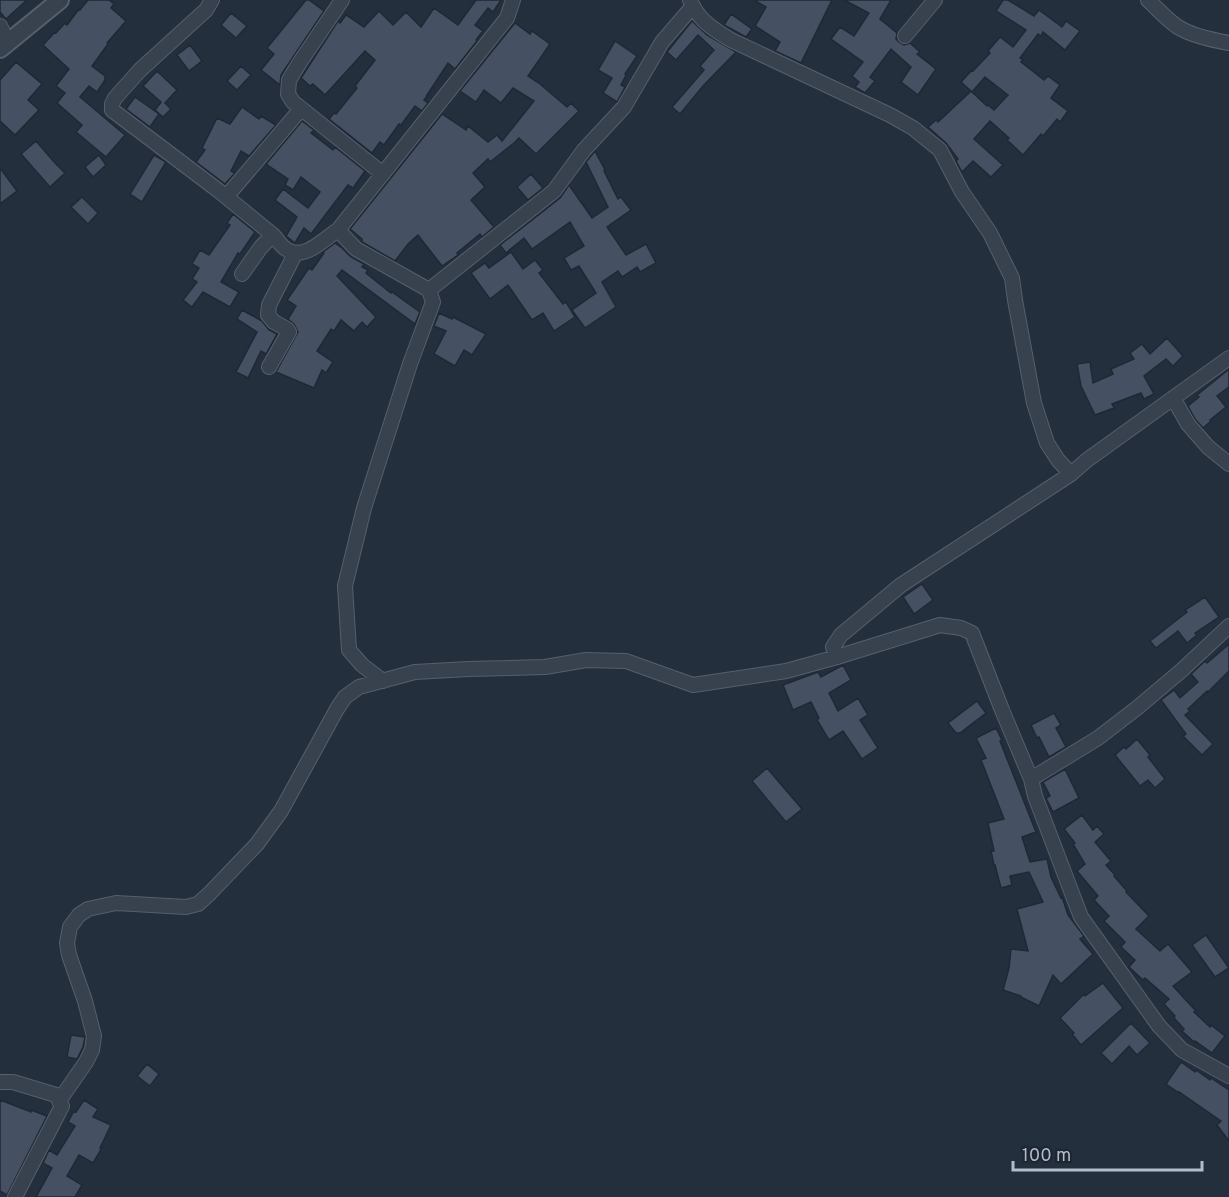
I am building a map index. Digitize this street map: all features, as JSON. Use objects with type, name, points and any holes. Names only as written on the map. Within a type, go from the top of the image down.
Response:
[{"type":"street","points":[[0,27],[7,43],[60,0]]},
{"type":"street","points":[[212,0],[206,10],[140,70],[115,98],[112,110],[226,197],[273,235],[286,249],[295,254],[305,252],[338,230],[507,18],[513,0]]},
{"type":"street","points":[[342,0],[289,80],[288,94],[301,109],[383,174]]},
{"type":"street","points":[[905,36],[935,0]]},
{"type":"street","points":[[1148,0],[1179,28],[1210,40],[1229,42]]},
{"type":"street","points":[[429,290],[554,191],[584,150],[624,107],[662,42],[691,3],[696,14],[710,27],[730,40],[890,115],[913,128],[940,150],[962,192],[990,233],[1012,278],[1034,403],[1047,442],[1058,460],[1071,474]]},
{"type":"street","points":[[226,197],[301,109]]},
{"type":"street","points":[[338,230],[356,249],[429,290],[433,302],[410,364],[364,508],[345,586],[349,650],[362,665],[383,681]]},
{"type":"street","points":[[242,274],[273,235]]},
{"type":"street","points":[[269,367],[289,332],[287,328],[274,322],[268,315],[269,304],[295,254]]},
{"type":"street","points":[[837,657],[834,647],[841,635],[901,585],[1071,474],[1229,357]]},
{"type":"street","points":[[1173,398],[1188,424],[1208,447],[1229,464]]},
{"type":"street","points":[[59,1101],[86,1062],[92,1050],[94,1036],[69,955],[67,943],[70,927],[88,909],[116,903],[186,907],[198,904],[257,844],[281,811],[337,709],[345,697],[359,687],[415,672],[545,667],[586,660],[626,661],[693,685],[786,671],[940,625],[961,628],[972,633],[1031,779],[1080,916],[1160,1026],[1182,1050],[1229,1076]]},
{"type":"street","points":[[1031,779],[1106,732],[1182,670],[1229,626]]},
{"type":"street","points":[[0,1082],[13,1082],[56,1095],[62,1106],[15,1197]]},
{"type":"building","points":[[0,0],[27,0],[6,19],[0,12]]},
{"type":"building","points":[[88,0],[109,0],[114,4],[111,8],[126,21],[107,43],[92,66],[105,76],[105,80],[97,92],[89,86],[80,97],[125,135],[106,157],[76,132],[82,125],[57,103],[65,93],[56,86],[69,69],[43,45],[65,23],[67,25]]},
{"type":"building","points":[[306,0],[324,11],[281,75],[280,85],[261,70],[274,54],[267,48]]},
{"type":"building","points":[[476,0],[501,0],[493,12],[488,8],[475,25],[483,31],[477,41],[455,69],[448,63],[424,100],[428,103],[422,111],[415,106],[384,145],[380,142],[372,153],[329,119],[334,113],[336,114],[357,88],[355,86],[375,60],[365,51],[325,95],[313,84],[310,86],[301,78],[338,21],[340,23],[346,15],[364,27],[379,11],[393,25],[406,12],[421,27],[434,8],[458,25]]},
{"type":"building","points":[[754,0],[832,0],[801,63],[775,51],[780,42],[755,26],[766,7]]},
{"type":"building","points":[[844,0],[891,0],[880,19],[897,33],[896,39],[899,42],[904,45],[910,43],[920,52],[917,54],[936,69],[918,95],[901,82],[911,67],[891,49],[870,77],[875,81],[865,93],[855,87],[859,82],[852,76],[863,62],[831,39],[840,27],[854,36],[869,13]]},
{"type":"building","points":[[1003,0],[1008,0],[1034,16],[1039,10],[1062,27],[1066,21],[1080,31],[1065,50],[1043,32],[1041,36],[1038,34],[1020,58],[1023,60],[1021,62],[1044,80],[1048,76],[1060,85],[1051,98],[1068,111],[1060,122],[1057,119],[1043,136],[1041,134],[1023,155],[990,121],[974,139],[1003,165],[991,177],[973,161],[962,172],[956,161],[958,159],[946,143],[928,127],[936,120],[938,122],[971,91],[961,82],[990,53],[988,51],[1000,37],[1013,47],[1026,30],[996,11]],"holes":[[[985,77],[1008,95],[994,110],[972,92]]]},
{"type":"building","points":[[231,13],[247,26],[236,38],[221,25]]},
{"type":"building","points":[[731,14],[752,29],[746,37],[724,25]]},
{"type":"building","points":[[692,21],[707,35],[736,52],[680,114],[672,107],[704,70],[700,66],[714,50],[698,35],[676,60],[667,52]]},
{"type":"building","points":[[515,23],[530,34],[532,31],[550,44],[528,76],[567,107],[571,103],[579,111],[536,154],[519,138],[490,162],[488,159],[473,173],[485,187],[471,200],[494,227],[482,237],[480,234],[457,253],[458,255],[442,266],[418,235],[395,261],[362,242],[362,239],[350,229],[442,114],[466,130],[468,126],[488,142],[497,135],[502,141],[534,101],[513,88],[501,103],[484,90],[476,102],[460,91]]},
{"type":"building","points":[[615,41],[637,56],[625,74],[621,85],[625,87],[617,102],[603,93],[612,78],[598,70]]},
{"type":"building","points":[[190,45],[202,61],[189,71],[177,55]]},
{"type":"building","points":[[16,62],[42,84],[28,100],[39,110],[15,135],[0,121],[0,80]]},
{"type":"building","points":[[241,66],[251,75],[237,90],[227,81]]},
{"type":"building","points":[[157,71],[177,90],[165,103],[171,109],[163,117],[155,110],[161,102],[143,86]]},
{"type":"building","points":[[135,97],[159,114],[150,127],[126,109]]},
{"type":"building","points":[[242,107],[259,119],[261,116],[276,125],[249,156],[241,151],[231,171],[235,173],[225,184],[196,162],[205,150],[202,148],[217,118],[230,124]]},
{"type":"building","points":[[302,121],[314,130],[311,133],[333,150],[335,147],[365,171],[353,188],[348,185],[311,234],[304,228],[295,243],[286,236],[297,217],[275,200],[283,189],[308,208],[320,192],[301,177],[293,190],[285,185],[288,179],[266,164]]},
{"type":"building","points":[[36,141],[65,173],[50,187],[21,154]]},
{"type":"building","points":[[595,151],[618,199],[621,197],[631,210],[607,227],[626,255],[646,244],[656,263],[640,272],[637,267],[622,277],[618,271],[602,282],[616,307],[585,328],[572,310],[596,293],[579,266],[571,270],[564,258],[584,246],[570,222],[532,249],[524,238],[506,253],[500,245],[560,198],[569,185],[592,218],[608,207],[586,162]]},
{"type":"building","points":[[99,155],[106,165],[93,177],[85,167]]},
{"type":"building","points":[[154,155],[166,162],[142,202],[130,194]]},
{"type":"building","points":[[0,168],[17,191],[0,204]]},
{"type":"building","points":[[531,174],[543,188],[528,200],[517,187]]},
{"type":"building","points":[[82,197],[98,213],[88,224],[71,207]]},
{"type":"building","points":[[233,214],[255,232],[240,254],[238,253],[221,282],[239,292],[230,307],[203,292],[192,307],[183,300],[197,282],[192,279],[199,268],[192,264],[200,250],[209,255],[230,225],[227,223]]},
{"type":"building","points":[[335,243],[351,257],[364,264],[362,267],[368,270],[366,273],[420,312],[415,324],[342,270],[337,276],[376,317],[367,327],[362,322],[354,331],[341,320],[334,331],[331,329],[317,351],[333,362],[326,373],[322,370],[314,388],[276,372],[298,332],[288,319],[296,306],[287,300],[309,268],[312,270],[323,252]]},
{"type":"building","points":[[511,252],[523,269],[535,260],[543,270],[539,273],[563,304],[566,302],[575,317],[554,331],[543,313],[532,320],[508,285],[490,299],[471,273],[485,263],[489,268]]},
{"type":"building","points":[[242,310],[262,321],[269,330],[277,334],[266,354],[261,351],[248,378],[236,372],[257,332],[237,319]]},
{"type":"building","points":[[439,313],[452,319],[453,317],[486,334],[472,355],[464,350],[455,366],[434,354],[446,331],[434,326]]},
{"type":"building","points":[[1167,338],[1183,356],[1173,366],[1166,359],[1144,376],[1154,394],[1144,399],[1141,393],[1112,404],[1114,408],[1095,415],[1081,386],[1077,364],[1090,362],[1093,383],[1113,374],[1111,369],[1134,359],[1130,353],[1142,344],[1150,354]]},
{"type":"building","points":[[1229,369],[1229,387],[1217,396],[1226,407],[1203,428],[1188,406],[1199,397],[1197,395]]},
{"type":"building","points":[[922,584],[933,600],[914,614],[903,597]]},
{"type":"building","points":[[1205,597],[1219,617],[1195,633],[1197,635],[1187,643],[1178,631],[1156,648],[1150,641],[1187,612],[1185,610]]},
{"type":"building","points":[[1229,644],[1229,671],[1188,709],[1190,711],[1185,715],[1213,744],[1202,755],[1183,736],[1186,734],[1161,700],[1174,690],[1180,698],[1198,682],[1191,674]]},
{"type":"building","points":[[843,665],[851,680],[829,693],[838,711],[858,698],[868,715],[860,720],[878,748],[862,759],[843,731],[829,740],[817,720],[819,718],[811,702],[793,710],[783,685],[818,672],[821,677]]},
{"type":"building","points":[[977,701],[986,713],[960,733],[956,733],[948,723]]},
{"type":"building","points":[[1054,713],[1061,725],[1056,728],[1066,747],[1049,757],[1031,725]]},
{"type":"building","points":[[996,728],[1036,832],[1022,837],[1030,862],[1047,859],[1051,877],[1062,897],[1068,915],[1084,936],[1080,939],[1093,954],[1061,984],[1053,975],[1039,1006],[1021,996],[1003,990],[1011,949],[1028,951],[1017,909],[1043,902],[1029,872],[1010,876],[1012,885],[1001,888],[994,865],[991,851],[994,851],[988,823],[1004,819],[981,760],[986,758],[976,738]]},
{"type":"building","points":[[1137,739],[1165,779],[1155,788],[1148,780],[1140,786],[1115,755]]},
{"type":"building","points":[[767,768],[802,809],[786,822],[752,781]]},
{"type":"building","points":[[1065,769],[1079,798],[1053,812],[1046,798],[1050,796],[1043,782]]},
{"type":"building","points":[[1082,815],[1093,830],[1097,826],[1104,834],[1095,842],[1111,861],[1106,865],[1126,892],[1149,916],[1136,929],[1160,951],[1168,944],[1192,972],[1173,986],[1196,1011],[1194,1012],[1210,1027],[1211,1025],[1225,1036],[1212,1053],[1182,1031],[1184,1029],[1164,1004],[1169,999],[1129,967],[1135,960],[1121,947],[1125,942],[1104,921],[1109,916],[1094,900],[1098,896],[1077,871],[1085,864],[1073,844],[1075,843],[1064,829]]},
{"type":"building","points":[[1206,935],[1229,968],[1215,977],[1192,945]]},
{"type":"building","points":[[1103,983],[1123,1008],[1081,1045],[1072,1034],[1074,1033],[1060,1018],[1084,994],[1085,996]]},
{"type":"building","points":[[1131,1023],[1150,1043],[1137,1055],[1129,1046],[1112,1064],[1101,1053]]},
{"type":"building","points":[[71,1035],[85,1037],[77,1059],[67,1057]]},
{"type":"building","points":[[1181,1062],[1229,1090],[1229,1141],[1217,1125],[1221,1121],[1166,1084]]},
{"type":"building","points":[[147,1064],[159,1074],[150,1086],[137,1076]]},
{"type":"building","points":[[0,1100],[47,1116],[7,1195],[0,1191]]},
{"type":"building","points":[[84,1100],[98,1109],[93,1117],[111,1125],[100,1148],[102,1148],[93,1163],[79,1155],[67,1176],[82,1185],[75,1197],[36,1197],[52,1168],[43,1163],[49,1150],[57,1155],[75,1126],[68,1122]]}]
